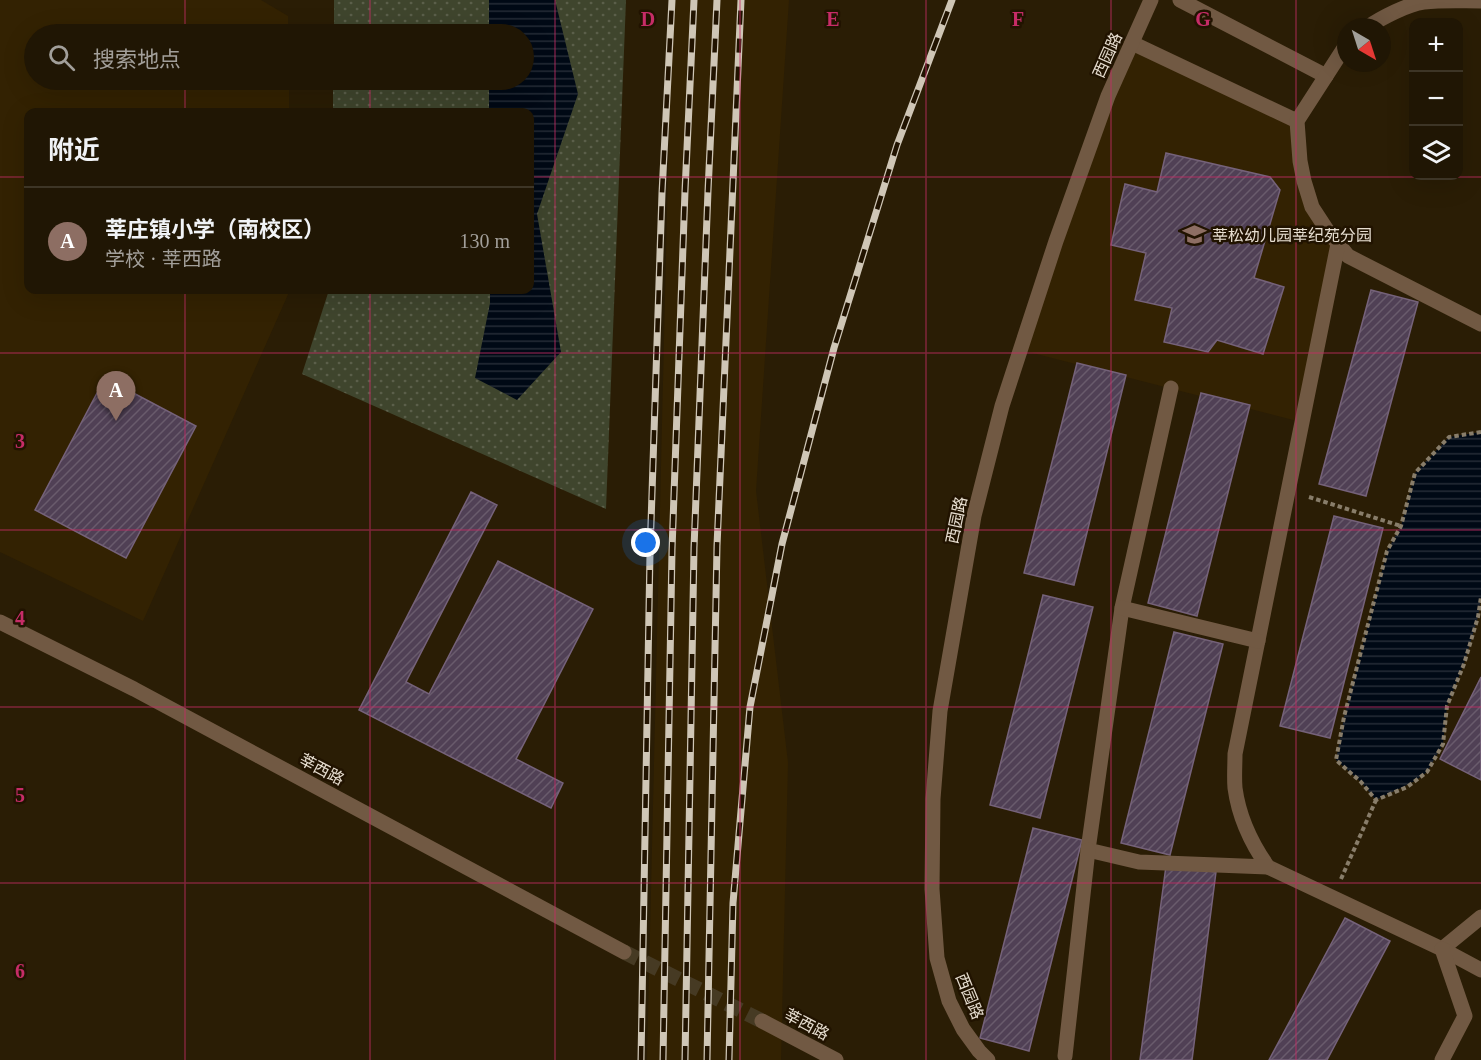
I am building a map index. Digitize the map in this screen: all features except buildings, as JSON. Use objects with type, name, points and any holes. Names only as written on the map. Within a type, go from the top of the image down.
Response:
[{"type":"street","name":"西园路","points":[[988,1060],[963,1029],[949,1001],[938,958],[932,889],[933,799],[940,711],[974,516],[1002,406],[1056,241],[1108,96],[1151,0]]},
{"type":"street","points":[[1180,0],[1326,76]]},
{"type":"street","points":[[1381,18],[1421,2],[1481,1]]},
{"type":"street","points":[[1132,43],[1297,121]]},
{"type":"street","points":[[1337,59],[1297,121],[1300,161],[1312,207],[1348,256],[1481,324]]},
{"type":"street","points":[[1268,867],[1254,847],[1243,820],[1235,788],[1235,754],[1338,244]]},
{"type":"street","points":[[1065,1056],[1088,850],[1122,608],[1171,388]]},
{"type":"street","points":[[1122,608],[1258,641]]},
{"type":"street","name":"莘西路","points":[[0,621],[145,694],[624,952]]},
{"type":"street","points":[[1088,850],[1139,862],[1268,867],[1442,949],[1481,970]]},
{"type":"street","points":[[1442,949],[1481,917]]},
{"type":"street","points":[[1442,949],[1466,1016],[1442,1060]]},
{"type":"street","name":"莘西路","points":[[762,1021],[836,1060]]},
{"type":"path","points":[[1376,800],[1361,782],[1336,760],[1344,717],[1387,551],[1401,526],[1415,473],[1449,437],[1481,432]]},
{"type":"path","points":[[1288,491],[1401,526]]},
{"type":"path","points":[[1333,898],[1376,800],[1407,787],[1427,772],[1443,744],[1447,706],[1464,664],[1478,617],[1481,597]]},
{"type":"shaded area","points":[[0,0],[261,0],[288,16],[288,24],[24,24],[24,90],[289,90],[289,108],[24,108],[24,294],[288,294],[143,621],[0,552]]},
{"type":"shaded area","points":[[489,0],[555,0],[578,94],[537,214],[561,352],[517,400],[475,378],[490,294],[534,294],[534,108],[489,108],[489,90],[534,90],[534,24],[489,24]]},
{"type":"shaded area","points":[[672,0],[789,0],[756,491],[788,763],[781,1060],[647,1060]]},
{"type":"shaded area","name":"莘松幼儿园莘纪苑分园","points":[[1132,43],[1297,121],[1304,181],[1338,244],[1301,422],[1021,350]]},
{"type":"shaded area","points":[[1481,432],[1481,597],[1478,617],[1464,664],[1447,706],[1443,744],[1427,772],[1415,781],[1376,800],[1361,782],[1336,760],[1344,717],[1387,551],[1401,526],[1415,473],[1449,437]]},
{"type":"green space","points":[[334,0],[626,0],[606,509],[302,374],[328,294],[534,294],[534,108],[333,108],[333,90],[534,90],[534,24],[334,24]]},
{"type":"tunnel","points":[[624,952],[762,1021]]},
{"type":"railway","points":[[641,1060],[650,553],[662,193],[672,0]]},
{"type":"railway","points":[[663,1060],[672,550],[694,0]]},
{"type":"railway","points":[[685,1060],[694,548],[717,0]]},
{"type":"railway","points":[[707,1060],[717,546],[741,0]]},
{"type":"railway","points":[[729,1060],[733,903],[750,707],[782,544],[834,348],[897,145],[952,0]]},
{"type":"place","name":"莘松幼儿园莘纪苑分园","points":[[1194,235]]},
{"type":"place","name":"莘庄镇小学（南校区）","points":[[116,421]]}]
